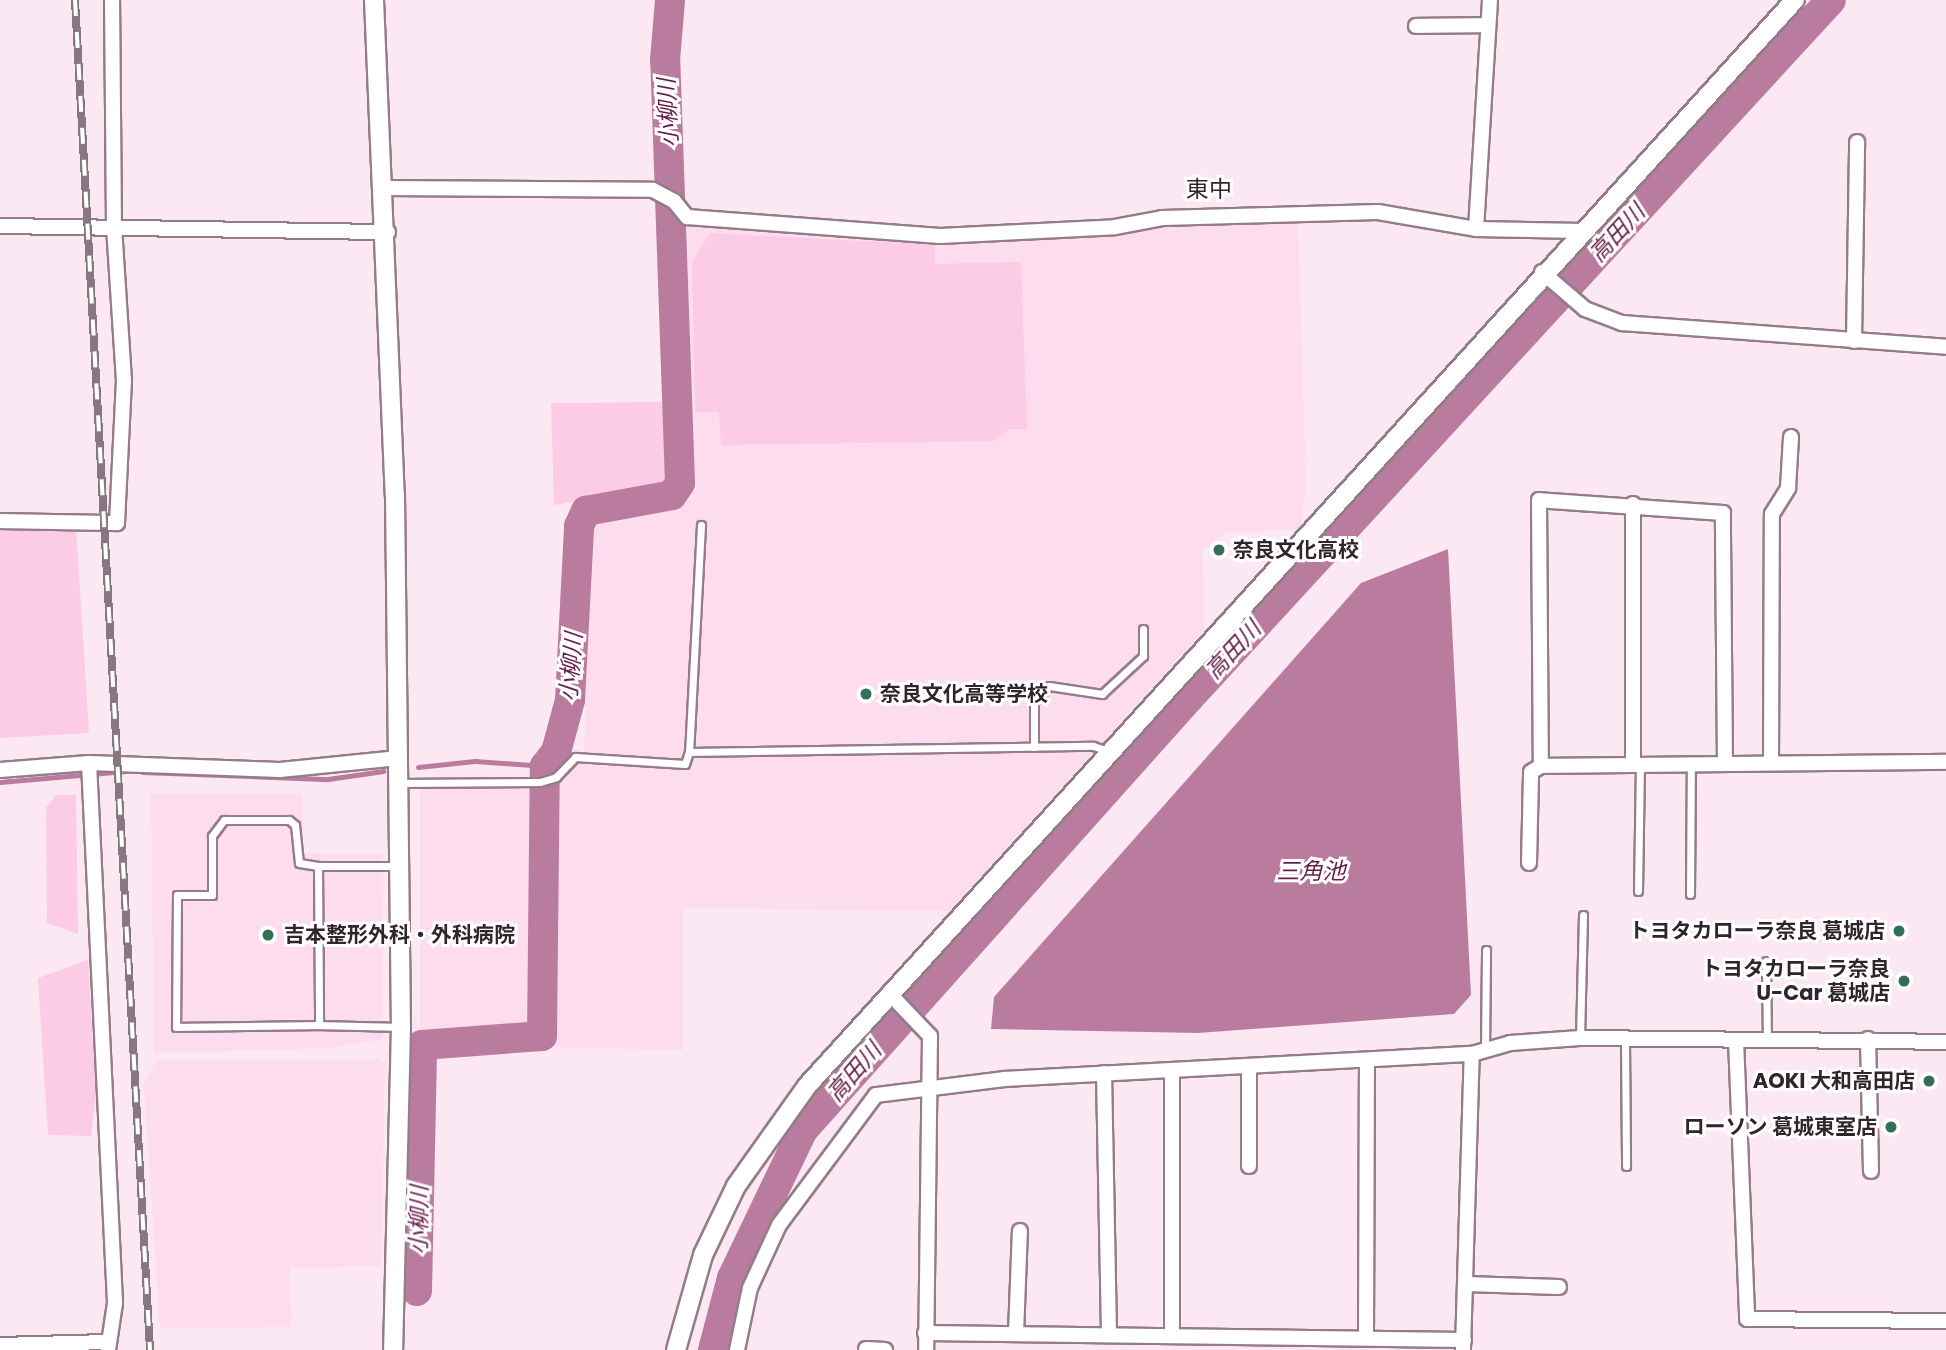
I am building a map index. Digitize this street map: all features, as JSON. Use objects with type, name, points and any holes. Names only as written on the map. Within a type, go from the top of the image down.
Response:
[{"type":"street","points":[[0,521],[117,523],[124,381],[114,226],[112,0]]},
{"type":"street","points":[[374,0],[388,232],[398,758],[401,1027],[393,1350]]},
{"type":"street","points":[[1476,229],[1490,0]]},
{"type":"street","points":[[676,1350],[702,1255],[736,1186],[807,1086],[893,998],[1112,753],[1548,277],[1582,231],[1795,0]]},
{"type":"street","points":[[1416,26],[1488,25]]},
{"type":"street","points":[[1854,341],[1857,142]]},
{"type":"street","points":[[385,188],[653,190],[670,198],[687,217],[940,236],[1115,227],[1163,218],[1378,212],[1476,229],[1582,231]]},
{"type":"street","points":[[0,226],[388,232]]},
{"type":"street","points":[[1548,277],[1585,309],[1622,323],[1946,346]]},
{"type":"street","points":[[1771,763],[1772,514],[1788,488],[1791,437]]},
{"type":"street","points":[[1541,766],[1539,500],[1633,504],[1723,513],[1725,763]]},
{"type":"street","points":[[1633,504],[1636,762]]},
{"type":"street","points":[[0,770],[89,763],[280,770],[398,758]]},
{"type":"street","points":[[1529,863],[1531,772],[1541,766],[1636,762],[1946,762]]},
{"type":"street","points":[[0,1345],[108,1346],[115,1304],[89,763]]},
{"type":"street","points":[[893,998],[925,1028],[933,1087],[926,1350]]},
{"type":"street","points":[[737,1350],[750,1288],[779,1225],[846,1129],[876,1096],[933,1087],[1104,1073],[1367,1062],[1478,1052],[1580,1038],[1625,1041],[1868,1039],[1946,1042]]},
{"type":"street","points":[[1868,1039],[1871,1171]]},
{"type":"street","points":[[1736,1040],[1747,1319],[1946,1321]]},
{"type":"street","points":[[925,1333],[1172,1335],[1219,1343],[1366,1337],[1464,1345],[1478,1052]]},
{"type":"street","points":[[1366,1337],[1367,1062]]},
{"type":"street","points":[[1249,1068],[1249,1166]]},
{"type":"street","points":[[1171,1071],[1172,1335]]},
{"type":"street","points":[[1104,1073],[1109,1334]]},
{"type":"street","points":[[1016,1334],[1020,1231]]},
{"type":"street","points":[[1466,1284],[1559,1287]]},
{"type":"street","points":[[866,1349],[885,1350]]},
{"type":"lane","points":[[398,783],[540,782],[556,777],[575,757],[685,764],[689,752],[701,525]]},
{"type":"lane","points":[[1034,747],[1034,701],[1049,686],[1102,694],[1143,656],[1143,629]]},
{"type":"lane","points":[[689,752],[1093,746],[1112,753]]},
{"type":"lane","points":[[1636,762],[1638,891]]},
{"type":"lane","points":[[1690,894],[1691,763]]},
{"type":"lane","points":[[399,866],[318,866],[299,863],[295,825],[289,820],[224,820],[212,836],[212,895],[177,895],[176,1027],[401,1027]]},
{"type":"lane","points":[[318,866],[319,1025]]},
{"type":"lane","points":[[1580,1038],[1583,915]]},
{"type":"lane","points":[[1478,1052],[1486,950]]},
{"type":"lane","points":[[1766,961],[1767,1039]]},
{"type":"lane","points":[[1625,1041],[1626,1166]]},
{"type":"shaded area","name":"奈良文化高等学校","points":[[1298,219],[1306,489],[1300,529],[1226,533],[1203,549],[1204,630],[949,911],[683,908],[683,1050],[549,1047],[554,784],[584,758],[591,514],[670,508],[693,488],[687,226],[941,242]]},
{"type":"shaded area","points":[[710,233],[935,245],[935,264],[1021,262],[1027,429],[1009,429],[994,441],[721,445],[719,412],[695,412],[692,262]]},
{"type":"shaded area","points":[[668,402],[674,486],[554,505],[551,403]]},
{"type":"shaded area","points":[[0,528],[76,528],[89,733],[0,738]]},
{"type":"shaded area","points":[[420,786],[533,786],[533,1030],[420,1030]]},
{"type":"shaded area","name":"吉本整形外科・外科病院","points":[[302,793],[304,853],[383,854],[383,1039],[330,1048],[154,1053],[151,794]]},
{"type":"shaded area","points":[[56,795],[76,795],[78,934],[47,923],[46,808]]},
{"type":"shaded area","points":[[88,960],[96,1096],[91,1136],[48,1135],[38,978]]},
{"type":"shaded area","points":[[377,1059],[385,1063],[381,1266],[290,1268],[291,1327],[160,1328],[144,1084],[156,1061]]},
{"type":"water","name":"三角池","points":[[1448,549],[1471,995],[1454,1014],[1198,1033],[991,1029],[994,997],[1361,583]]},
{"type":"waterway","name":"小柳川","points":[[417,1291],[422,1045],[542,1036],[545,766],[556,752],[570,700],[579,526],[586,511],[672,495],[680,483],[665,60],[670,0]]},
{"type":"waterway","name":"高田川","points":[[713,1350],[732,1278],[803,1130],[1189,698],[1831,0]]},
{"type":"waterway","points":[[418,767],[475,761],[545,766]]},
{"type":"waterway","points":[[0,782],[126,771]]},
{"type":"waterway","points":[[142,772],[328,779],[383,771]]},
{"type":"railway","points":[[75,0],[150,1350]]},
{"type":"place","name":"奈良文化高校","points":[[1219,550]]},
{"type":"place","name":"奈良文化高等学校","points":[[866,694]]},
{"type":"place","name":"トヨタカローラ奈良 葛城店","points":[[1899,931]]},
{"type":"place","name":"吉本整形外科・外科病院","points":[[268,935]]},
{"type":"place","name":"トヨタカローラ奈良 U-Car 葛城店","points":[[1904,981]]},
{"type":"place","name":"AOKI 大和高田店","points":[[1929,1081]]},
{"type":"place","name":"ローソン 葛城東室店","points":[[1891,1127]]},
{"type":"district","name":"東中","points":[[1209,189]]}]
